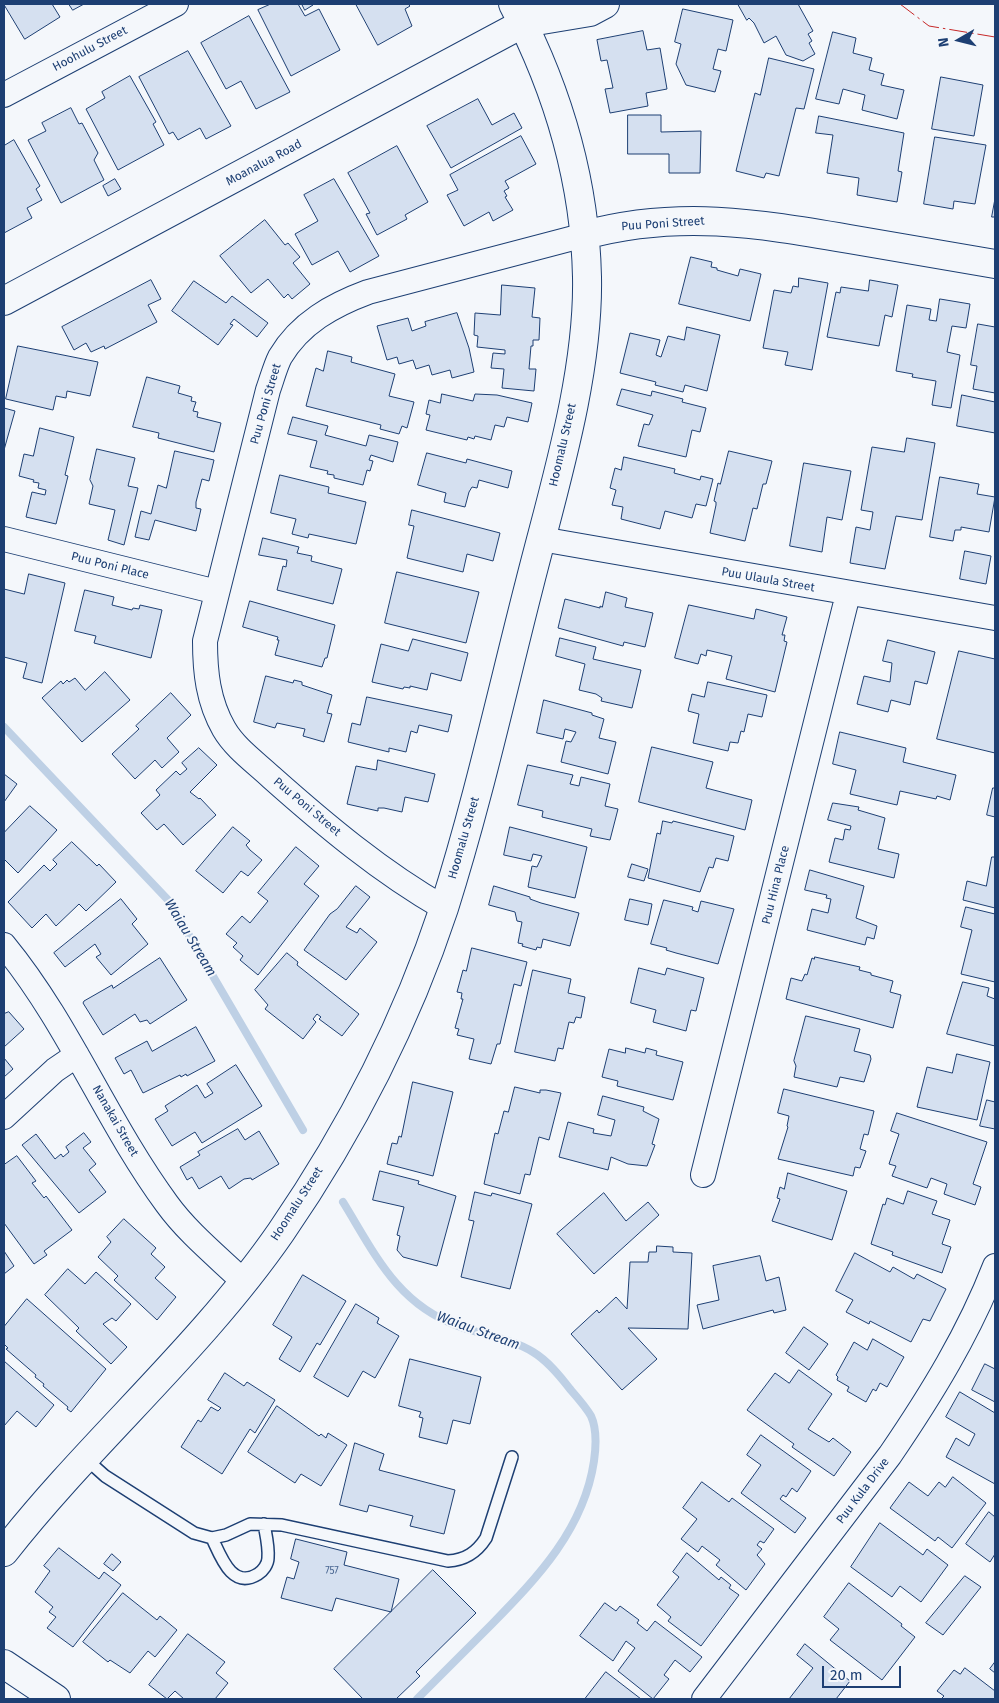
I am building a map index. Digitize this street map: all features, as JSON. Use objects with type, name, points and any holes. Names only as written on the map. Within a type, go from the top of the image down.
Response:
[{"type":"street","name":"Hoohulu Street","points":[[4,95],[176,4]]},
{"type":"street","name":"Moanalua Road","points":[[4,301],[518,14],[543,4]]},
{"type":"street","name":"Moanalua Road","points":[[518,14],[590,12],[605,4]]},
{"type":"street","name":"Hoomalu Street","points":[[4,1552],[86,1459],[208,1327],[282,1230],[315,1178],[362,1096],[405,1009],[444,908],[478,789],[541,539],[581,363],[586,322],[585,235],[578,185],[566,134],[546,71],[518,14]]},
{"type":"street","name":"Puu Poni Street","points":[[444,908],[413,890],[371,860],[295,798],[238,748],[224,729],[212,703],[205,671],[205,641],[268,390],[280,358],[297,334],[319,315],[342,302],[368,292],[621,226],[704,220],[787,229],[995,264]]},
{"type":"street","name":"Puu Poni Place","points":[[4,539],[217,592]]},
{"type":"street","name":"Puu Ulaula Street","points":[[541,539],[848,594],[995,618]]},
{"type":"street","name":"Puu Hina Place","points":[[703,1175],[848,594]]},
{"type":"street","name":"Nanakai Street","points":[[4,945],[28,974],[133,1152],[168,1206],[244,1282]]},
{"type":"street","points":[[4,1117],[55,1070],[77,1055]]},
{"type":"street","name":"Puu Kula Drive","points":[[704,1699],[890,1455],[917,1416],[968,1326],[995,1266]]},
{"type":"street","points":[[4,1664],[56,1699]]},
{"type":"lane","points":[[86,1459],[105,1476],[194,1533],[212,1538],[226,1535],[250,1524],[264,1524],[300,1529],[448,1562],[457,1561],[474,1553],[486,1538],[512,1457]]},
{"type":"lane","points":[[212,1538],[231,1573],[240,1578],[252,1578],[263,1571],[269,1560],[264,1524]]},
{"type":"building","points":[[4,4],[52,4],[60,17],[25,39]]},
{"type":"building","points":[[69,4],[84,4],[73,10]]},
{"type":"building","points":[[271,4],[298,4],[305,16],[319,9],[340,50],[291,76],[258,10]]},
{"type":"building","points":[[302,4],[313,4],[313,5],[305,10]]},
{"type":"building","points":[[356,4],[408,4],[410,6],[405,9],[412,26],[378,45]]},
{"type":"building","points":[[738,4],[798,4],[813,31],[808,34],[812,41],[809,43],[815,54],[803,61],[786,55],[776,36],[764,43],[754,23],[749,18],[747,20]]},
{"type":"building","points":[[683,9],[733,20],[726,51],[718,49],[713,69],[721,71],[715,92],[686,85],[676,64],[681,44],[675,42]]},
{"type":"building","points":[[249,16],[290,92],[256,109],[241,81],[226,89],[201,43]]},
{"type":"building","points":[[643,31],[647,50],[660,48],[667,89],[646,93],[648,106],[610,113],[605,89],[613,88],[607,60],[601,61],[597,40]]},
{"type":"building","points":[[833,32],[856,38],[853,53],[872,58],[869,70],[884,74],[881,85],[904,90],[897,119],[862,110],[865,95],[843,89],[839,104],[816,99]]},
{"type":"building","points":[[188,51],[231,126],[206,139],[200,128],[178,140],[173,132],[169,134],[139,77]]},
{"type":"building","points":[[769,58],[814,69],[804,109],[796,108],[779,176],[766,173],[764,178],[736,171],[755,93],[760,95]]},
{"type":"building","points":[[130,76],[156,122],[153,124],[164,145],[118,170],[86,109],[105,98],[102,92]]},
{"type":"building","points":[[941,77],[983,85],[974,136],[932,129]]},
{"type":"building","points":[[478,99],[492,125],[514,113],[522,128],[451,168],[427,126]]},
{"type":"building","points":[[71,108],[79,124],[82,123],[98,153],[94,160],[104,180],[61,203],[28,140],[46,131],[42,123]]},
{"type":"building","points":[[628,115],[661,115],[661,132],[701,131],[700,173],[669,173],[669,154],[628,154]]},
{"type":"building","points":[[819,116],[904,133],[898,171],[902,172],[897,202],[857,195],[859,178],[827,173],[833,135],[816,133]]},
{"type":"building","points":[[521,136],[536,164],[505,181],[509,188],[504,191],[507,196],[505,197],[513,210],[493,221],[489,212],[464,226],[447,195],[458,190],[450,175]]},
{"type":"building","points":[[935,137],[986,145],[975,204],[954,201],[953,209],[924,204]]},
{"type":"building","points":[[14,140],[40,186],[36,189],[42,200],[27,208],[32,218],[4,233],[4,146]]},
{"type":"building","points":[[397,146],[428,202],[405,215],[407,219],[377,235],[366,214],[370,213],[348,173]]},
{"type":"building","points":[[115,179],[121,189],[108,196],[103,186]]},
{"type":"building","points":[[334,179],[379,256],[350,272],[338,251],[312,265],[295,234],[318,221],[304,195]]},
{"type":"building","points":[[995,199],[995,217],[992,217]]},
{"type":"building","points":[[265,220],[285,245],[288,243],[300,257],[293,263],[310,284],[292,299],[288,294],[284,298],[268,279],[251,293],[220,256]]},
{"type":"building","points":[[691,257],[712,262],[711,267],[738,276],[740,269],[761,274],[750,321],[679,304]]},
{"type":"building","points":[[799,278],[828,283],[812,370],[785,365],[788,352],[763,348],[774,290],[791,293],[793,286],[798,287]]},
{"type":"building","points":[[151,280],[161,299],[148,305],[157,322],[105,349],[104,346],[91,352],[86,343],[74,350],[62,327]]},
{"type":"building","points":[[870,280],[898,285],[892,317],[885,315],[879,346],[827,337],[836,292],[840,293],[841,287],[868,291]]},
{"type":"building","points":[[194,281],[226,303],[232,296],[268,323],[257,337],[234,319],[230,324],[233,325],[218,345],[172,311]]},
{"type":"building","points":[[502,285],[535,288],[532,317],[540,318],[539,340],[533,340],[529,369],[536,369],[534,391],[502,388],[504,369],[491,368],[493,353],[505,354],[505,350],[477,347],[478,336],[474,335],[475,313],[500,315]]},
{"type":"building","points":[[940,299],[970,304],[966,328],[952,326],[947,352],[960,355],[951,408],[932,405],[936,381],[912,377],[913,374],[896,371],[907,305],[931,309],[929,320],[936,321]]},
{"type":"building","points":[[457,313],[469,348],[474,372],[452,378],[450,370],[432,375],[429,365],[416,369],[413,360],[399,364],[397,357],[387,360],[377,326],[408,318],[412,331],[426,326],[425,322]]},
{"type":"building","points":[[978,324],[995,327],[995,393],[973,389],[977,366],[971,365]]},
{"type":"building","points":[[687,327],[720,335],[707,391],[685,385],[683,392],[655,385],[656,382],[620,373],[630,333],[660,340],[656,355],[661,357],[668,336],[684,340]]},
{"type":"building","points":[[18,346],[98,362],[90,396],[67,391],[66,398],[56,396],[53,410],[6,399]]},
{"type":"building","points":[[328,351],[352,357],[351,362],[395,374],[389,396],[414,402],[407,428],[402,426],[399,434],[380,429],[381,425],[306,406],[316,368],[323,371]]},
{"type":"building","points":[[147,377],[180,386],[178,393],[192,397],[191,401],[196,402],[193,411],[198,412],[197,417],[221,423],[214,452],[158,438],[159,433],[133,427]]},
{"type":"building","points":[[622,389],[651,396],[652,391],[683,399],[682,402],[706,408],[700,432],[692,430],[686,457],[638,446],[644,424],[649,425],[653,415],[617,405]]},
{"type":"building","points":[[442,394],[473,401],[475,394],[497,395],[532,403],[528,422],[507,417],[504,427],[495,425],[491,440],[475,436],[474,439],[468,437],[467,440],[426,430],[430,415],[426,414],[429,400],[440,403]]},
{"type":"building","points":[[962,395],[995,402],[995,433],[957,426]]},
{"type":"building","points":[[4,408],[15,411],[4,450]]},
{"type":"building","points":[[293,417],[328,426],[325,435],[366,446],[369,435],[398,442],[393,462],[371,455],[369,460],[373,461],[370,471],[367,470],[363,485],[334,478],[334,475],[327,474],[328,471],[310,467],[317,441],[288,434]]},
{"type":"building","points":[[40,428],[74,437],[65,475],[68,476],[56,524],[26,517],[32,492],[45,495],[46,490],[38,488],[39,483],[33,482],[34,480],[19,476],[24,454],[33,456]]},
{"type":"building","points":[[907,438],[935,443],[922,520],[896,516],[885,569],[850,563],[856,527],[870,530],[873,512],[861,510],[872,447],[904,452]]},
{"type":"building","points":[[97,449],[135,458],[128,486],[138,488],[124,545],[108,540],[115,510],[89,504],[93,486],[90,480]]},
{"type":"building","points":[[175,451],[214,460],[209,481],[202,479],[196,502],[196,508],[201,509],[196,531],[155,520],[149,540],[135,537],[141,511],[151,514],[158,485],[166,488]]},
{"type":"building","points":[[729,451],[772,461],[766,484],[763,484],[757,509],[753,508],[745,541],[710,533],[716,505],[714,501],[718,483],[720,484]]},
{"type":"building","points":[[427,453],[466,463],[467,459],[512,471],[508,488],[479,480],[477,488],[472,487],[469,492],[465,507],[444,502],[446,493],[418,485]]},
{"type":"building","points":[[624,457],[675,469],[674,473],[700,480],[701,476],[713,479],[706,506],[696,504],[692,518],[665,511],[660,529],[621,519],[623,507],[612,505],[616,490],[610,488],[615,468],[621,470]]},
{"type":"building","points":[[804,463],[851,471],[842,520],[827,517],[822,552],[790,546]]},
{"type":"building","points":[[280,475],[329,487],[328,493],[366,502],[356,544],[309,534],[308,538],[292,534],[296,519],[271,513]]},
{"type":"building","points":[[940,477],[979,484],[977,494],[995,497],[989,532],[961,527],[961,530],[955,530],[953,541],[930,537]]},
{"type":"building","points":[[412,510],[500,533],[493,561],[467,554],[463,572],[407,558],[414,526],[409,525]]},
{"type":"building","points":[[263,538],[299,547],[297,553],[312,556],[311,561],[342,569],[333,604],[277,590],[283,566],[286,567],[287,560],[259,555]]},
{"type":"building","points":[[965,551],[991,556],[986,584],[960,579]]},
{"type":"building","points":[[397,572],[479,592],[466,643],[385,623]]},
{"type":"building","points":[[29,574],[65,583],[42,683],[23,678],[27,663],[4,657],[4,589],[24,594]]},
{"type":"building","points":[[85,590],[114,597],[112,605],[132,610],[133,608],[139,609],[140,605],[162,610],[151,658],[94,643],[96,636],[75,631]]},
{"type":"building","points":[[606,592],[627,598],[625,607],[653,613],[645,647],[624,642],[623,646],[558,628],[565,599],[600,608],[600,606],[602,607]]},
{"type":"building","points":[[250,601],[335,625],[327,658],[325,658],[322,667],[275,655],[278,637],[243,627]]},
{"type":"building","points":[[689,605],[754,619],[756,609],[787,617],[782,635],[785,635],[784,641],[787,642],[775,692],[726,679],[732,656],[707,650],[706,656],[701,654],[698,664],[675,658]]},
{"type":"building","points":[[560,638],[596,647],[593,659],[641,670],[632,708],[601,701],[602,698],[596,694],[579,690],[585,664],[556,656]]},
{"type":"building","points":[[413,639],[468,653],[461,681],[431,673],[427,690],[410,686],[410,688],[404,687],[403,689],[372,682],[381,644],[408,651]]},
{"type":"building","points":[[888,640],[935,652],[927,684],[915,681],[910,705],[891,700],[888,712],[857,704],[864,676],[890,682],[892,663],[883,661]]},
{"type":"building","points":[[959,651],[995,659],[995,753],[937,739]]},
{"type":"building","points":[[105,672],[130,700],[82,742],[42,698],[61,681],[63,684],[67,680],[69,682],[75,678],[85,690]]},
{"type":"building","points":[[266,676],[293,683],[294,680],[302,682],[302,685],[332,695],[327,713],[332,714],[324,742],[303,736],[305,729],[277,723],[275,728],[254,722]]},
{"type":"building","points":[[708,682],[767,695],[762,717],[748,714],[744,732],[741,731],[738,743],[730,742],[728,751],[693,743],[699,714],[688,711],[692,694],[704,697]]},
{"type":"building","points":[[171,693],[191,715],[167,738],[179,752],[162,768],[155,760],[135,779],[112,754],[139,729],[136,726]]},
{"type":"building","points":[[367,697],[452,715],[448,732],[419,725],[417,733],[411,731],[406,752],[389,748],[389,752],[348,742],[352,723],[360,725]]},
{"type":"building","points":[[544,700],[592,713],[592,715],[604,719],[599,738],[616,742],[608,774],[561,762],[566,741],[571,742],[576,732],[565,729],[563,739],[537,733]]},
{"type":"building","points":[[840,732],[906,748],[903,762],[956,775],[950,800],[937,796],[936,799],[900,791],[897,805],[850,794],[856,770],[833,764]]},
{"type":"building","points":[[652,747],[713,762],[706,788],[752,800],[745,830],[639,802]]},
{"type":"building","points":[[199,748],[217,765],[190,792],[200,798],[216,815],[183,845],[164,824],[157,830],[141,813],[160,795],[156,790],[176,771],[180,775],[187,769],[182,763]]},
{"type":"building","points":[[378,760],[435,774],[428,802],[405,797],[402,812],[384,808],[378,808],[378,811],[347,804],[356,766],[376,770]]},
{"type":"building","points":[[528,765],[573,775],[570,784],[579,786],[581,777],[610,784],[605,806],[618,809],[610,840],[590,836],[592,829],[542,817],[543,811],[518,805]]},
{"type":"building","points":[[4,774],[17,784],[4,802]]},
{"type":"building","points":[[993,788],[995,788],[995,817],[987,815]]},
{"type":"building","points":[[833,803],[859,807],[858,810],[885,818],[878,849],[899,854],[894,878],[829,862],[835,838],[843,840],[845,829],[850,830],[851,826],[828,820]]},
{"type":"building","points":[[30,806],[57,830],[18,873],[4,859],[4,833]]},
{"type":"building","points":[[663,821],[672,823],[673,821],[734,836],[728,861],[716,858],[713,868],[709,867],[700,892],[648,878],[657,833],[660,834]]},
{"type":"building","points":[[233,827],[250,841],[246,845],[262,860],[248,876],[241,871],[223,893],[196,871]]},
{"type":"building","points":[[510,827],[587,847],[575,898],[528,887],[532,866],[537,867],[542,856],[533,854],[531,861],[504,855]]},
{"type":"building","points":[[72,842],[97,866],[99,864],[116,882],[86,911],[79,904],[56,926],[46,914],[32,928],[8,902],[44,865],[50,871],[57,864],[53,860]]},
{"type":"building","points":[[296,847],[319,866],[304,884],[319,896],[258,975],[240,960],[243,956],[233,947],[237,943],[226,934],[242,916],[250,923],[268,901],[258,893]]},
{"type":"building","points":[[992,857],[995,857],[995,908],[963,900],[967,881],[986,886]]},
{"type":"building","points":[[632,864],[648,869],[644,881],[628,877]]},
{"type":"building","points":[[810,870],[864,886],[856,918],[877,926],[874,939],[867,937],[865,945],[807,930],[812,909],[828,913],[831,899],[826,898],[827,895],[805,890]]},
{"type":"building","points":[[356,886],[370,897],[346,927],[357,933],[360,928],[377,942],[346,980],[304,950],[330,914],[337,909]]},
{"type":"building","points":[[494,886],[530,897],[530,899],[541,903],[579,913],[570,946],[543,939],[541,948],[537,947],[536,950],[518,943],[522,922],[517,921],[515,912],[489,905]]},
{"type":"building","points":[[121,899],[137,919],[132,924],[148,944],[111,975],[96,957],[101,954],[95,944],[65,967],[54,953]]},
{"type":"building","points":[[630,899],[652,904],[648,925],[625,920]]},
{"type":"building","points":[[664,900],[693,907],[692,910],[698,912],[701,901],[734,909],[718,964],[651,944]]},
{"type":"building","points":[[966,907],[995,914],[995,982],[961,974],[972,930],[961,927]]},
{"type":"building","points":[[472,948],[527,962],[521,986],[514,984],[500,1044],[497,1044],[491,1064],[469,1059],[474,1039],[457,1035],[459,1029],[455,1028],[463,999],[461,999],[462,993],[457,992],[463,970],[466,971]]},
{"type":"building","points":[[287,953],[298,962],[297,965],[359,1014],[342,1036],[319,1019],[321,1017],[317,1014],[313,1019],[316,1022],[303,1039],[265,1009],[268,1005],[255,990]]},
{"type":"building","points":[[815,957],[860,967],[859,970],[893,981],[890,992],[901,995],[893,1028],[786,999],[791,978],[802,981],[805,974],[807,975],[812,958],[814,959]]},
{"type":"building","points":[[160,958],[187,1000],[150,1024],[147,1020],[140,1022],[135,1014],[103,1035],[83,1003],[84,1001],[112,985],[113,988]]},
{"type":"building","points":[[639,968],[665,975],[667,968],[704,978],[696,1011],[691,1010],[686,1031],[653,1022],[656,1010],[631,1003]]},
{"type":"building","points":[[533,970],[571,979],[568,993],[585,997],[581,1018],[576,1017],[574,1023],[569,1022],[563,1049],[558,1048],[555,1061],[515,1052]]},
{"type":"building","points":[[963,982],[989,988],[987,996],[995,999],[995,1046],[947,1034]]},
{"type":"building","points":[[9,1012],[24,1029],[4,1047],[4,1014]]},
{"type":"building","points":[[806,1016],[860,1029],[854,1051],[870,1055],[871,1059],[864,1082],[840,1077],[837,1087],[794,1077],[796,1066],[794,1061]]},
{"type":"building","points":[[196,1027],[215,1061],[187,1076],[186,1074],[181,1077],[180,1075],[143,1093],[131,1070],[124,1074],[115,1058],[147,1041],[152,1051]]},
{"type":"building","points":[[626,1048],[645,1053],[646,1048],[657,1051],[656,1055],[683,1062],[673,1100],[617,1086],[618,1081],[602,1077],[609,1049],[625,1053]]},
{"type":"building","points":[[957,1054],[990,1062],[977,1120],[917,1107],[927,1067],[952,1073]]},
{"type":"building","points":[[4,1058],[13,1069],[4,1077]]},
{"type":"building","points":[[236,1065],[262,1106],[202,1143],[195,1132],[172,1146],[155,1119],[168,1111],[165,1106],[197,1085],[205,1098],[213,1093],[207,1084]]},
{"type":"building","points":[[413,1082],[453,1092],[433,1176],[387,1164],[392,1143],[397,1144],[399,1136],[401,1137]]},
{"type":"building","points":[[515,1087],[540,1093],[540,1090],[546,1090],[561,1093],[549,1140],[539,1137],[530,1175],[525,1174],[520,1194],[484,1184],[495,1133],[498,1134],[504,1111],[508,1112]]},
{"type":"building","points":[[784,1089],[874,1111],[868,1135],[864,1134],[860,1149],[866,1151],[860,1168],[855,1167],[853,1176],[778,1159],[788,1127],[789,1116],[778,1113]]},
{"type":"building","points":[[603,1096],[644,1107],[643,1111],[659,1119],[652,1144],[655,1145],[647,1166],[628,1164],[611,1157],[608,1170],[559,1157],[568,1122],[594,1129],[593,1133],[611,1136],[615,1120],[598,1115]]},
{"type":"building","points":[[987,1100],[995,1102],[995,1129],[980,1126]]},
{"type":"building","points":[[897,1113],[987,1142],[973,1184],[981,1187],[975,1205],[944,1194],[947,1184],[931,1178],[927,1188],[892,1176],[896,1166],[889,1164],[899,1134],[891,1131]]},
{"type":"building","points":[[238,1129],[245,1140],[259,1131],[279,1164],[252,1180],[251,1178],[244,1179],[229,1189],[221,1176],[199,1189],[192,1177],[187,1180],[180,1167],[200,1155],[198,1152]]},
{"type":"building","points":[[84,1133],[91,1142],[83,1148],[96,1164],[89,1170],[106,1192],[79,1213],[22,1145],[36,1134],[55,1159],[61,1154],[63,1157],[69,1152],[66,1147]]},
{"type":"building","points":[[17,1156],[36,1181],[32,1183],[44,1198],[46,1196],[72,1230],[44,1251],[47,1255],[34,1264],[4,1223],[4,1165]]},
{"type":"building","points":[[380,1171],[419,1181],[418,1184],[456,1196],[437,1266],[403,1257],[397,1250],[400,1236],[397,1235],[404,1207],[373,1200]]},
{"type":"building","points":[[788,1173],[847,1191],[832,1240],[772,1221],[780,1199],[777,1198],[780,1187],[784,1189]]},
{"type":"building","points":[[908,1191],[937,1201],[932,1214],[950,1220],[942,1244],[951,1247],[942,1273],[892,1255],[893,1252],[871,1244],[883,1204],[885,1205],[887,1198],[903,1204]]},
{"type":"building","points":[[475,1192],[491,1196],[492,1193],[532,1204],[510,1289],[461,1277],[474,1221],[469,1220]]},
{"type":"building","points":[[604,1193],[626,1221],[648,1202],[659,1215],[594,1274],[557,1234]]},
{"type":"building","points":[[124,1219],[156,1248],[151,1254],[165,1267],[155,1278],[176,1297],[157,1320],[114,1280],[118,1276],[98,1257],[111,1242],[107,1237]]},
{"type":"building","points":[[657,1246],[673,1247],[673,1252],[692,1253],[688,1329],[628,1328],[657,1359],[622,1390],[571,1334],[597,1310],[599,1313],[616,1297],[627,1309],[630,1262],[648,1262],[649,1252],[656,1252]]},
{"type":"building","points":[[4,1251],[14,1266],[4,1274]]},
{"type":"building","points":[[855,1253],[890,1272],[893,1267],[914,1279],[917,1274],[946,1289],[930,1321],[923,1319],[911,1342],[870,1321],[869,1324],[846,1312],[853,1300],[836,1291]]},
{"type":"building","points":[[760,1256],[766,1281],[779,1277],[786,1310],[774,1313],[773,1310],[703,1329],[697,1305],[719,1300],[713,1266]]},
{"type":"building","points":[[68,1269],[85,1284],[96,1272],[131,1304],[116,1321],[112,1318],[103,1324],[127,1347],[111,1364],[76,1331],[79,1328],[45,1295]]},
{"type":"building","points":[[303,1275],[346,1301],[320,1345],[317,1343],[300,1372],[279,1359],[292,1337],[273,1325]]},
{"type":"building","points":[[27,1299],[106,1369],[71,1412],[67,1409],[68,1407],[43,1386],[44,1384],[35,1377],[36,1375],[6,1349],[8,1348],[4,1344],[4,1327]]},
{"type":"building","points":[[356,1304],[379,1318],[377,1323],[399,1336],[375,1378],[363,1371],[348,1397],[314,1377]]},
{"type":"building","points":[[804,1327],[828,1344],[809,1370],[786,1353]]},
{"type":"building","points":[[873,1339],[904,1357],[887,1387],[880,1383],[876,1391],[873,1389],[866,1402],[847,1391],[849,1387],[837,1380],[838,1377],[836,1375],[854,1342],[867,1350]]},
{"type":"building","points":[[410,1359],[481,1377],[470,1424],[453,1420],[447,1444],[419,1437],[423,1418],[419,1417],[421,1412],[399,1406]]},
{"type":"building","points":[[4,1361],[54,1405],[36,1427],[17,1411],[4,1426]]},
{"type":"building","points":[[985,1364],[995,1369],[995,1402],[972,1390]]},
{"type":"building","points":[[799,1370],[832,1394],[808,1429],[829,1442],[833,1438],[851,1452],[834,1476],[792,1447],[794,1444],[747,1410],[775,1373],[789,1383]]},
{"type":"building","points":[[225,1373],[244,1386],[247,1382],[275,1400],[255,1433],[250,1429],[222,1474],[181,1447],[198,1420],[201,1422],[211,1407],[218,1411],[221,1408],[208,1400]]},
{"type":"building","points":[[960,1392],[995,1413],[995,1484],[946,1457],[956,1438],[969,1446],[975,1434],[946,1417]]},
{"type":"building","points":[[277,1406],[319,1436],[321,1434],[326,1438],[328,1433],[347,1445],[321,1486],[301,1474],[295,1483],[248,1452]]},
{"type":"building","points":[[761,1435],[811,1471],[797,1492],[792,1488],[786,1497],[783,1495],[780,1499],[806,1518],[795,1533],[741,1493],[761,1465],[747,1455]]},
{"type":"building","points":[[355,1443],[384,1454],[379,1470],[455,1490],[444,1534],[410,1526],[413,1516],[369,1505],[367,1512],[340,1505]]},
{"type":"building","points":[[953,1477],[986,1503],[952,1548],[938,1537],[935,1541],[890,1508],[909,1482],[928,1496],[939,1482],[945,1487]]},
{"type":"building","points":[[702,1482],[729,1502],[732,1498],[774,1529],[764,1543],[760,1541],[757,1545],[762,1549],[757,1555],[765,1564],[746,1590],[716,1565],[720,1560],[702,1546],[698,1552],[681,1539],[697,1519],[683,1508]]},
{"type":"building","points":[[989,1512],[995,1517],[995,1554],[990,1562],[966,1544]]},
{"type":"building","points":[[880,1523],[923,1555],[927,1549],[948,1565],[921,1602],[900,1586],[892,1597],[851,1567]]},
{"type":"building","points":[[296,1539],[347,1552],[344,1565],[399,1579],[391,1612],[336,1598],[332,1611],[281,1598],[287,1577],[294,1579],[299,1562],[291,1559]]},
{"type":"building","points":[[59,1548],[99,1579],[104,1572],[121,1585],[73,1647],[47,1628],[56,1617],[49,1612],[53,1607],[35,1592],[50,1571],[44,1566]]},
{"type":"building","points":[[687,1553],[719,1580],[721,1577],[731,1585],[729,1588],[739,1595],[701,1646],[668,1621],[671,1617],[657,1605],[679,1577],[673,1572]]},
{"type":"building","points":[[112,1554],[121,1562],[113,1571],[104,1564]]},
{"type":"building","points":[[433,1570],[476,1613],[416,1672],[420,1676],[396,1699],[363,1699],[334,1669]]},
{"type":"building","points":[[965,1576],[981,1587],[943,1635],[926,1623]]},
{"type":"building","points":[[849,1583],[902,1624],[901,1626],[915,1637],[882,1680],[830,1640],[839,1629],[824,1617]]},
{"type":"building","points":[[123,1593],[157,1620],[160,1616],[177,1630],[155,1657],[148,1651],[130,1673],[110,1660],[108,1662],[83,1642]]},
{"type":"building","points":[[605,1603],[616,1611],[620,1606],[639,1620],[637,1623],[647,1631],[655,1621],[702,1657],[690,1672],[675,1660],[664,1675],[669,1679],[653,1699],[618,1671],[635,1648],[626,1641],[613,1661],[580,1636]]},
{"type":"building","points":[[188,1634],[225,1662],[216,1673],[228,1683],[215,1699],[184,1699],[175,1691],[167,1699],[149,1685]]},
{"type":"building","points":[[805,1644],[850,1681],[836,1699],[789,1699],[813,1668],[797,1655]]},
{"type":"building","points":[[995,1662],[995,1673],[990,1669]]},
{"type":"building","points":[[965,1668],[995,1691],[995,1699],[941,1699],[944,1696],[937,1691],[954,1670],[960,1674]]},
{"type":"building","points":[[606,1672],[641,1699],[585,1699]]},
{"type":"waterway","name":"Waiau Stream","points":[[4,727],[169,901],[303,1130]]},
{"type":"waterway","name":"Waiau Stream","points":[[343,1202],[377,1258],[403,1291],[419,1305],[437,1316],[458,1326],[515,1343],[544,1360],[591,1416],[596,1438],[595,1456],[589,1486],[580,1509],[556,1550],[526,1588],[417,1699]]},
{"type":"power","points":[[900,4],[929,26],[995,37]]}]
